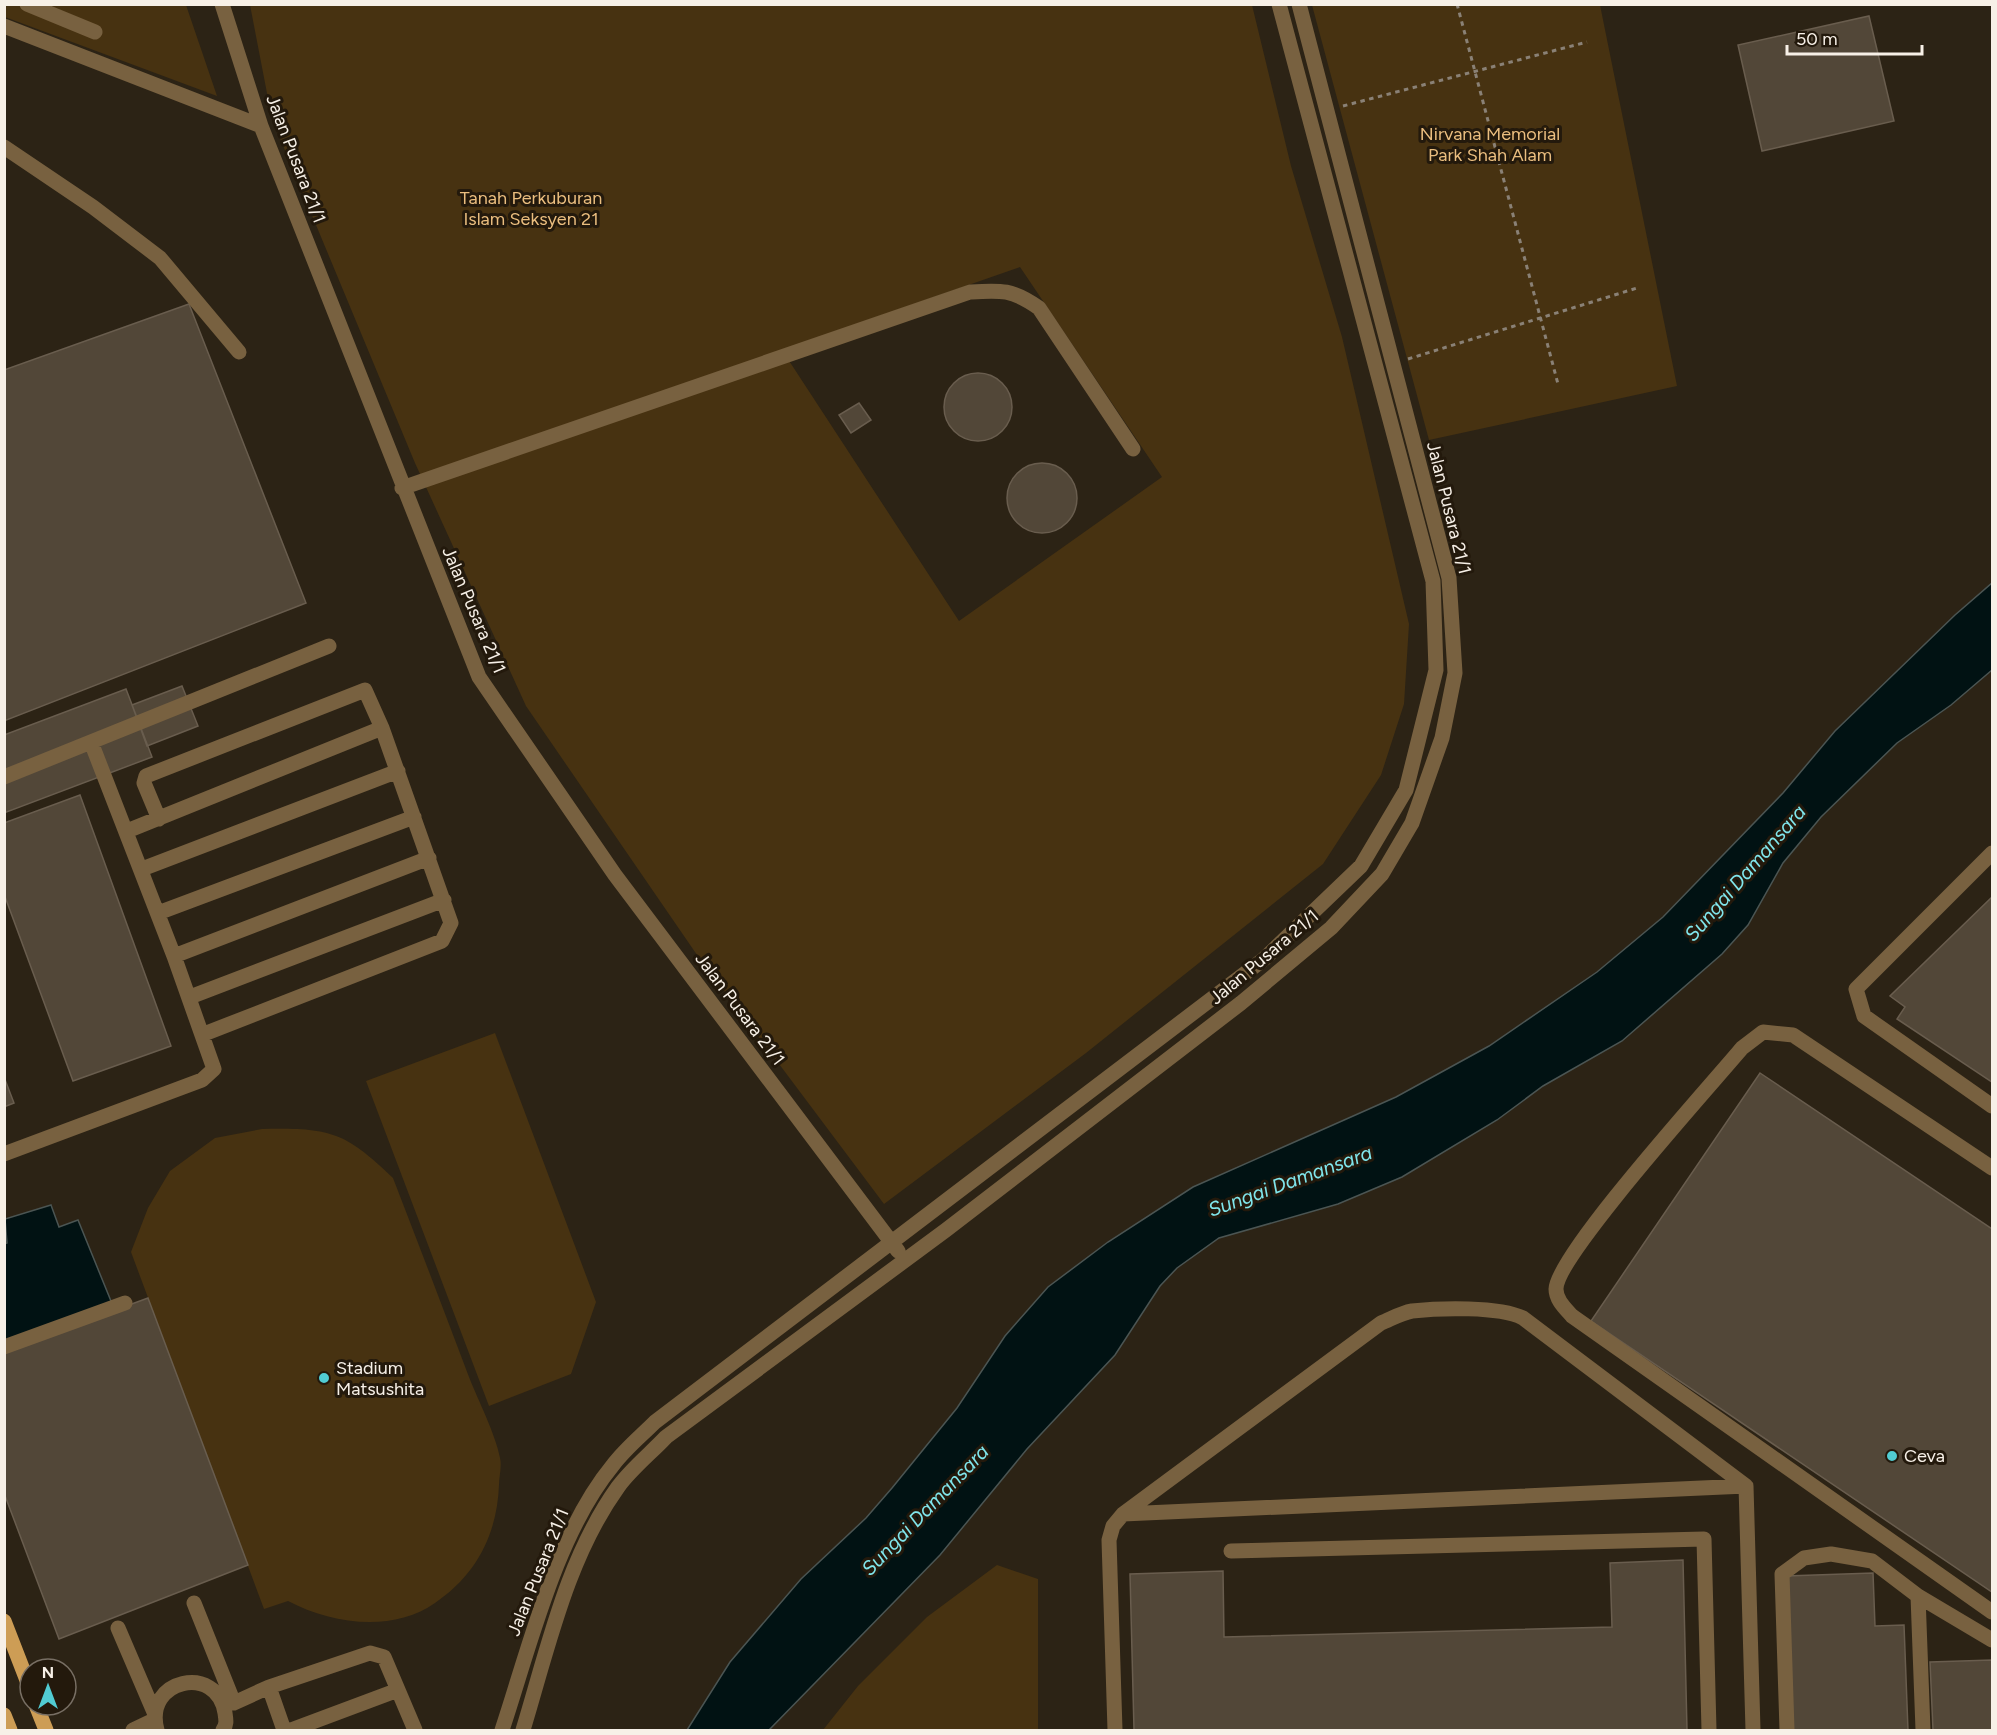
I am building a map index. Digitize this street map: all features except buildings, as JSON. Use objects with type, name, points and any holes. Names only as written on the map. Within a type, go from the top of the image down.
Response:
[{"type":"main road","points":[[4,1622],[18,1658]]},
{"type":"main road","points":[[4,1715],[10,1731]]},
{"type":"street","points":[[27,4],[95,32]]},
{"type":"street","name":"Jalan Pusara 21/1","points":[[222,4],[261,126],[402,488],[479,677],[615,875],[903,1259]]},
{"type":"street","name":"Jalan Pusara 21/1","points":[[502,1731],[543,1607],[574,1525],[612,1465],[655,1422],[1264,959],[1361,866],[1406,790],[1436,670],[1433,581],[1279,4]]},
{"type":"street","name":"Jalan Pusara 21/1","points":[[524,1731],[564,1596],[587,1537],[619,1486],[666,1437],[1088,1121],[1332,928],[1382,874],[1412,823],[1442,738],[1455,673],[1449,578],[1299,4]]},
{"type":"street","points":[[4,26],[261,126]]},
{"type":"street","points":[[4,147],[93,207],[160,258],[239,352]]},
{"type":"street","points":[[402,488],[970,292],[1006,290],[1022,296],[1039,308],[1133,449]]},
{"type":"street","points":[[4,777],[329,646]]},
{"type":"street","points":[[159,819],[144,783],[146,776],[365,690],[398,771],[451,924],[442,941],[204,1034]]},
{"type":"street","points":[[127,831],[382,728]]},
{"type":"street","points":[[4,1154],[202,1080],[214,1069],[204,1034],[142,869],[91,742]]},
{"type":"street","points":[[142,869],[398,771]]},
{"type":"street","points":[[158,913],[414,817]]},
{"type":"street","points":[[1992,853],[1856,989],[1864,1016],[1992,1106]]},
{"type":"street","points":[[174,956],[429,858]]},
{"type":"street","points":[[190,997],[444,900]]},
{"type":"street","points":[[1992,1168],[1793,1035],[1763,1032],[1742,1048],[1587,1233],[1559,1275],[1556,1290],[1560,1303],[1572,1316],[1992,1612]]},
{"type":"street","points":[[4,1347],[125,1303]]},
{"type":"street","points":[[1115,1731],[1108,1540],[1113,1526],[1123,1515],[1381,1323],[1410,1311],[1509,1311],[1523,1318],[1746,1486]]},
{"type":"street","points":[[1123,1515],[1746,1486]]},
{"type":"street","points":[[1746,1486],[1753,1731]]},
{"type":"street","points":[[1231,1551],[1704,1539],[1709,1731]]},
{"type":"street","points":[[1787,1731],[1782,1574],[1803,1558],[1830,1554],[1872,1561],[1918,1596],[1992,1640]]},
{"type":"street","points":[[1918,1596],[1923,1731]]},
{"type":"street","points":[[194,1603],[229,1702],[227,1724],[223,1731]]},
{"type":"street","points":[[118,1628],[155,1721]]},
{"type":"street","points":[[229,1702],[370,1653],[384,1658],[415,1731]]},
{"type":"street","points":[[132,1731],[155,1721],[165,1692],[185,1682],[207,1685],[229,1702]]},
{"type":"street","points":[[269,1687],[284,1731]]},
{"type":"street","points":[[291,1731],[398,1690]]},
{"type":"path","points":[[1457,4],[1558,384]]},
{"type":"path","points":[[1326,111],[1587,42]]},
{"type":"path","points":[[1392,364],[1637,288]]},
{"type":"green space","points":[[4,5],[186,5],[217,96],[5,17]]},
{"type":"green space","name":"Tanah Perkuburan Islam Seksyen 21","points":[[250,5],[1252,5],[1291,166],[1342,337],[1409,624],[1404,704],[1381,775],[1323,864],[1086,1053],[884,1204],[695,952],[526,706],[415,463],[272,119]],"holes":[[[1020,267],[1162,477],[959,621],[782,350]]]},
{"type":"green space","name":"Nirvana Memorial Park Shah Alam","points":[[1312,5],[1600,5],[1677,386],[1429,440]]},
{"type":"green space","points":[[495,1033],[596,1302],[571,1374],[489,1406],[366,1081]]},
{"type":"green space","name":"Stadium Matsushita","points":[[262,1129],[304,1130],[335,1135],[361,1150],[393,1178],[498,1449],[501,1464],[497,1503],[494,1521],[482,1552],[473,1567],[449,1592],[435,1603],[400,1619],[381,1622],[343,1620],[305,1609],[288,1601],[264,1609],[131,1252],[148,1208],[170,1171],[215,1138]]},
{"type":"green space","points":[[997,1565],[1038,1579],[1038,1730],[823,1730],[858,1686],[927,1617]]},
{"type":"water","name":"Sungai Damansara","points":[[1992,583],[1992,670],[1951,705],[1897,743],[1821,817],[1783,863],[1748,925],[1722,954],[1622,1041],[1543,1086],[1497,1120],[1402,1177],[1338,1204],[1219,1238],[1177,1268],[1160,1286],[1115,1355],[1027,1449],[940,1555],[769,1730],[687,1730],[730,1662],[801,1579],[866,1518],[892,1488],[957,1408],[1005,1336],[1048,1287],[1108,1242],[1193,1187],[1396,1097],[1489,1046],[1597,972],[1663,917],[1783,793],[1835,731],[1955,615]]},
{"type":"water","points":[[51,1205],[59,1227],[78,1220],[113,1306],[5,1343],[4,1244],[7,1243],[5,1219]]},
{"type":"place","name":"Stadium Matsushita","points":[[324,1378]]},
{"type":"place","name":"Ceva","points":[[1892,1456]]}]
